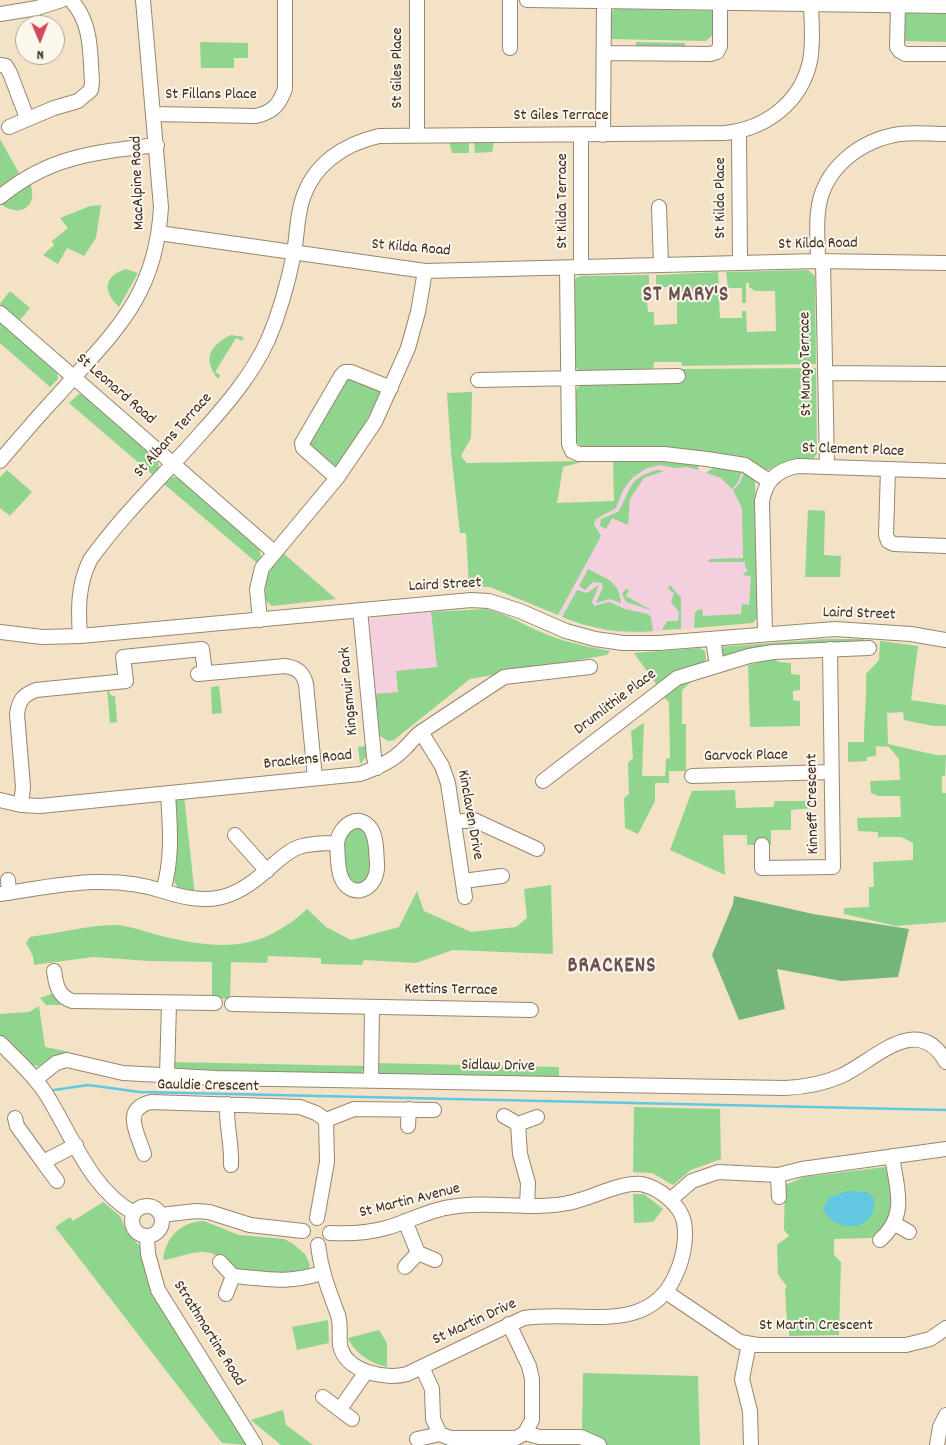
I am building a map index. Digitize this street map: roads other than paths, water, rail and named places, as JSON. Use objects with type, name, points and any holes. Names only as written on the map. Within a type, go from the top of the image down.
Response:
[{"type":"street","points":[[8,17],[62,0]]},
{"type":"street","points":[[10,127],[27,118],[78,101],[91,90],[88,30],[80,10],[71,0]]},
{"type":"street","name":"MacAlpine Road","points":[[0,460],[121,325],[140,293],[152,264],[160,233],[161,207],[143,0]]},
{"type":"street","name":"St Fillans Place","points":[[154,114],[256,116],[270,112],[280,102],[285,89],[285,0]]},
{"type":"street","name":"St Giles Place","points":[[417,0],[417,136]]},
{"type":"street","points":[[510,0],[510,48]]},
{"type":"street","points":[[527,0],[812,2],[946,6]]},
{"type":"street","points":[[597,1],[604,53],[603,134]]},
{"type":"street","points":[[604,53],[710,54],[717,52],[720,46],[710,2]]},
{"type":"street","name":"St Giles Terrace","points":[[294,252],[302,201],[309,185],[331,157],[362,140],[379,136],[739,132],[755,127],[784,108],[804,79],[812,45],[812,2]]},
{"type":"street","points":[[898,6],[898,47],[900,52],[905,54],[946,54]]},
{"type":"street","points":[[0,65],[6,66],[10,73],[27,118]]},
{"type":"street","name":"St Kilda Place","points":[[739,132],[740,263]]},
{"type":"street","name":"St Mungo Terrace","points":[[827,466],[818,210],[823,190],[834,171],[847,157],[863,146],[880,138],[901,134],[946,134]]},
{"type":"street","name":"St Kilda Terrace","points":[[581,135],[581,267]]},
{"type":"street","points":[[0,197],[27,177],[68,158],[98,152],[157,145]]},
{"type":"street","points":[[659,207],[661,265]]},
{"type":"street","name":"St Kilda Road","points":[[160,233],[425,271],[821,261],[946,262]]},
{"type":"street","name":"St Albans Terrace","points":[[80,636],[79,593],[82,576],[90,560],[230,401],[251,371],[267,341],[280,308],[294,252]]},
{"type":"street","points":[[566,268],[569,444],[572,451],[579,454],[664,454],[707,459],[745,466],[769,481],[764,490],[762,501],[765,634]]},
{"type":"street","points":[[260,620],[258,578],[262,568],[337,478],[375,422],[391,388],[415,321],[425,271]]},
{"type":"street","name":"St Leonard Road","points":[[0,313],[274,552]]},
{"type":"street","points":[[337,478],[303,448],[302,443],[341,376],[345,372],[350,372],[391,388]]},
{"type":"street","points":[[825,373],[946,374]]},
{"type":"street","points":[[487,383],[568,378],[678,376]]},
{"type":"street","name":"St Clement Place","points":[[769,481],[777,473],[787,468],[798,466],[946,471]]},
{"type":"street","points":[[888,469],[886,535],[888,541],[894,544],[946,546]]},
{"type":"street","name":"Laird Street","points":[[0,632],[42,637],[80,636],[471,600],[489,601],[520,610],[560,629],[595,639],[640,644],[835,629],[912,634],[946,640]]},
{"type":"street","name":"Kingsmuir Park","points":[[360,610],[374,757],[377,768]]},
{"type":"street","points":[[713,639],[716,666]]},
{"type":"street","name":"Drumlithie Place","points":[[543,781],[677,678],[749,656],[773,652],[830,648],[869,648]]},
{"type":"street","name":"Kinneff Crescent","points":[[762,846],[762,868],[832,867],[830,648]]},
{"type":"street","points":[[21,805],[23,787],[17,714],[18,703],[25,694],[36,690],[117,688],[126,681],[123,656],[202,649],[206,676],[285,666],[296,668],[304,675],[315,778]]},
{"type":"street","name":"Brackens Road","points":[[0,800],[21,805],[40,806],[360,774],[377,768],[402,751],[410,740],[421,732],[473,695],[504,677],[590,667]]},
{"type":"street","name":"Kinclaven Drive","points":[[421,732],[442,766],[448,783],[465,896]]},
{"type":"street","name":"Garvock Place","points":[[692,776],[831,772]]},
{"type":"street","points":[[163,891],[168,874],[172,846],[168,793]]},
{"type":"street","points":[[454,822],[474,820],[533,843]]},
{"type":"street","points":[[357,821],[365,824],[372,830],[378,873],[374,883],[366,889],[355,890],[346,885],[341,876],[337,843],[342,827],[349,823],[357,821]]},
{"type":"street","points":[[235,835],[267,871]]},
{"type":"street","points":[[6,889],[97,881],[121,881],[195,900],[215,898],[237,892],[251,885],[287,853],[298,847],[337,843]]},
{"type":"street","name":"Kinclaven Drive","points":[[462,881],[502,876]]},
{"type":"street","points":[[54,971],[57,989],[63,998],[72,1001],[215,1003]]},
{"type":"street","points":[[167,1076],[169,1003]]},
{"type":"street","name":"Kettins Terrace","points":[[232,1004],[531,1010]]},
{"type":"street","points":[[371,1081],[372,1007]]},
{"type":"street","name":"Sidlaw Drive","points":[[36,1079],[56,1063],[67,1060],[97,1068],[167,1076],[797,1087],[826,1082],[842,1076],[884,1048],[907,1039],[931,1045],[941,1054],[946,1062]]},
{"type":"street","points":[[0,1043],[36,1079],[100,1185],[110,1197],[134,1213]]},
{"type":"street","name":"Gauldie Crescent","points":[[144,1154],[133,1118],[134,1110],[140,1105],[151,1102],[300,1107],[316,1113],[326,1120]]},
{"type":"street","points":[[227,1104],[226,1124],[232,1148],[231,1165]]},
{"type":"street","points":[[316,1218],[327,1162],[326,1120],[354,1109],[434,1110]]},
{"type":"street","points":[[408,1126],[409,1109]]},
{"type":"street","points":[[504,1116],[518,1124],[537,1117]]},
{"type":"street","points":[[15,1118],[17,1126],[57,1180]]},
{"type":"street","points":[[518,1124],[520,1154],[528,1183],[526,1206]]},
{"type":"street","points":[[43,1162],[76,1145]]},
{"type":"street","points":[[670,1200],[692,1181],[706,1174],[726,1171],[778,1175],[802,1169],[946,1149]]},
{"type":"street","points":[[880,1240],[895,1224],[898,1212],[892,1156]]},
{"type":"street","points":[[778,1175],[779,1197]]},
{"type":"street","name":"St Martin Avenue","points":[[330,1233],[367,1232],[387,1228],[426,1212],[481,1203],[547,1207],[569,1203],[633,1184],[651,1187],[670,1200]]},
{"type":"street","name":"St Martin Drive","points":[[318,1245],[322,1273],[339,1317],[342,1352],[348,1359],[366,1372],[376,1376],[396,1377],[422,1367],[509,1324],[538,1316],[634,1314],[651,1306],[666,1292],[680,1266],[684,1222],[679,1210],[670,1200]]},
{"type":"street","points":[[146,1206],[155,1208],[161,1215],[160,1230],[147,1236],[142,1236],[134,1229],[132,1218],[134,1213],[146,1206]]},
{"type":"street","points":[[161,1215],[196,1211],[209,1212],[250,1225],[302,1231]]},
{"type":"street","points":[[316,1218],[328,1225],[330,1233],[326,1241],[318,1245],[309,1243],[302,1231],[309,1220],[316,1218]]},
{"type":"street","points":[[405,1221],[418,1253],[435,1260]]},
{"type":"street","points":[[895,1224],[909,1232]]},
{"type":"street","name":"Strathmartine Road","points":[[147,1236],[148,1254],[158,1290],[255,1445]]},
{"type":"street","points":[[405,1267],[418,1253]]},
{"type":"street","points":[[220,1262],[229,1274],[234,1276],[280,1282],[294,1281],[322,1273]]},
{"type":"street","points":[[226,1294],[234,1276]]},
{"type":"street","name":"St Martin Crescent","points":[[666,1292],[740,1342],[749,1344],[906,1345],[930,1339],[946,1328]]},
{"type":"street","points":[[417,1439],[440,1434],[450,1438],[516,1438],[525,1433],[532,1420],[531,1372],[509,1324]]},
{"type":"street","points":[[749,1344],[742,1379],[750,1411],[751,1445]]},
{"type":"street","points":[[422,1367],[432,1389],[433,1419],[440,1434]]},
{"type":"street","points":[[340,1409],[366,1372]]},
{"type":"street","points":[[324,1397],[352,1418]]},
{"type":"street","points":[[938,1445],[940,1427],[946,1415]]},
{"type":"street","points":[[525,1433],[539,1438],[581,1437],[600,1445]]},
{"type":"water","points":[[847,1191],[866,1192],[873,1197],[874,1208],[870,1217],[864,1223],[856,1226],[837,1224],[829,1218],[823,1209],[829,1198]]},
{"type":"waterway","points":[[54,1090],[88,1085],[140,1092],[946,1110]]},
{"type":"district","name":"ST MARY'S","points":[[686,297]]},
{"type":"district","name":"BRACKENS","points":[[612,968]]}]
